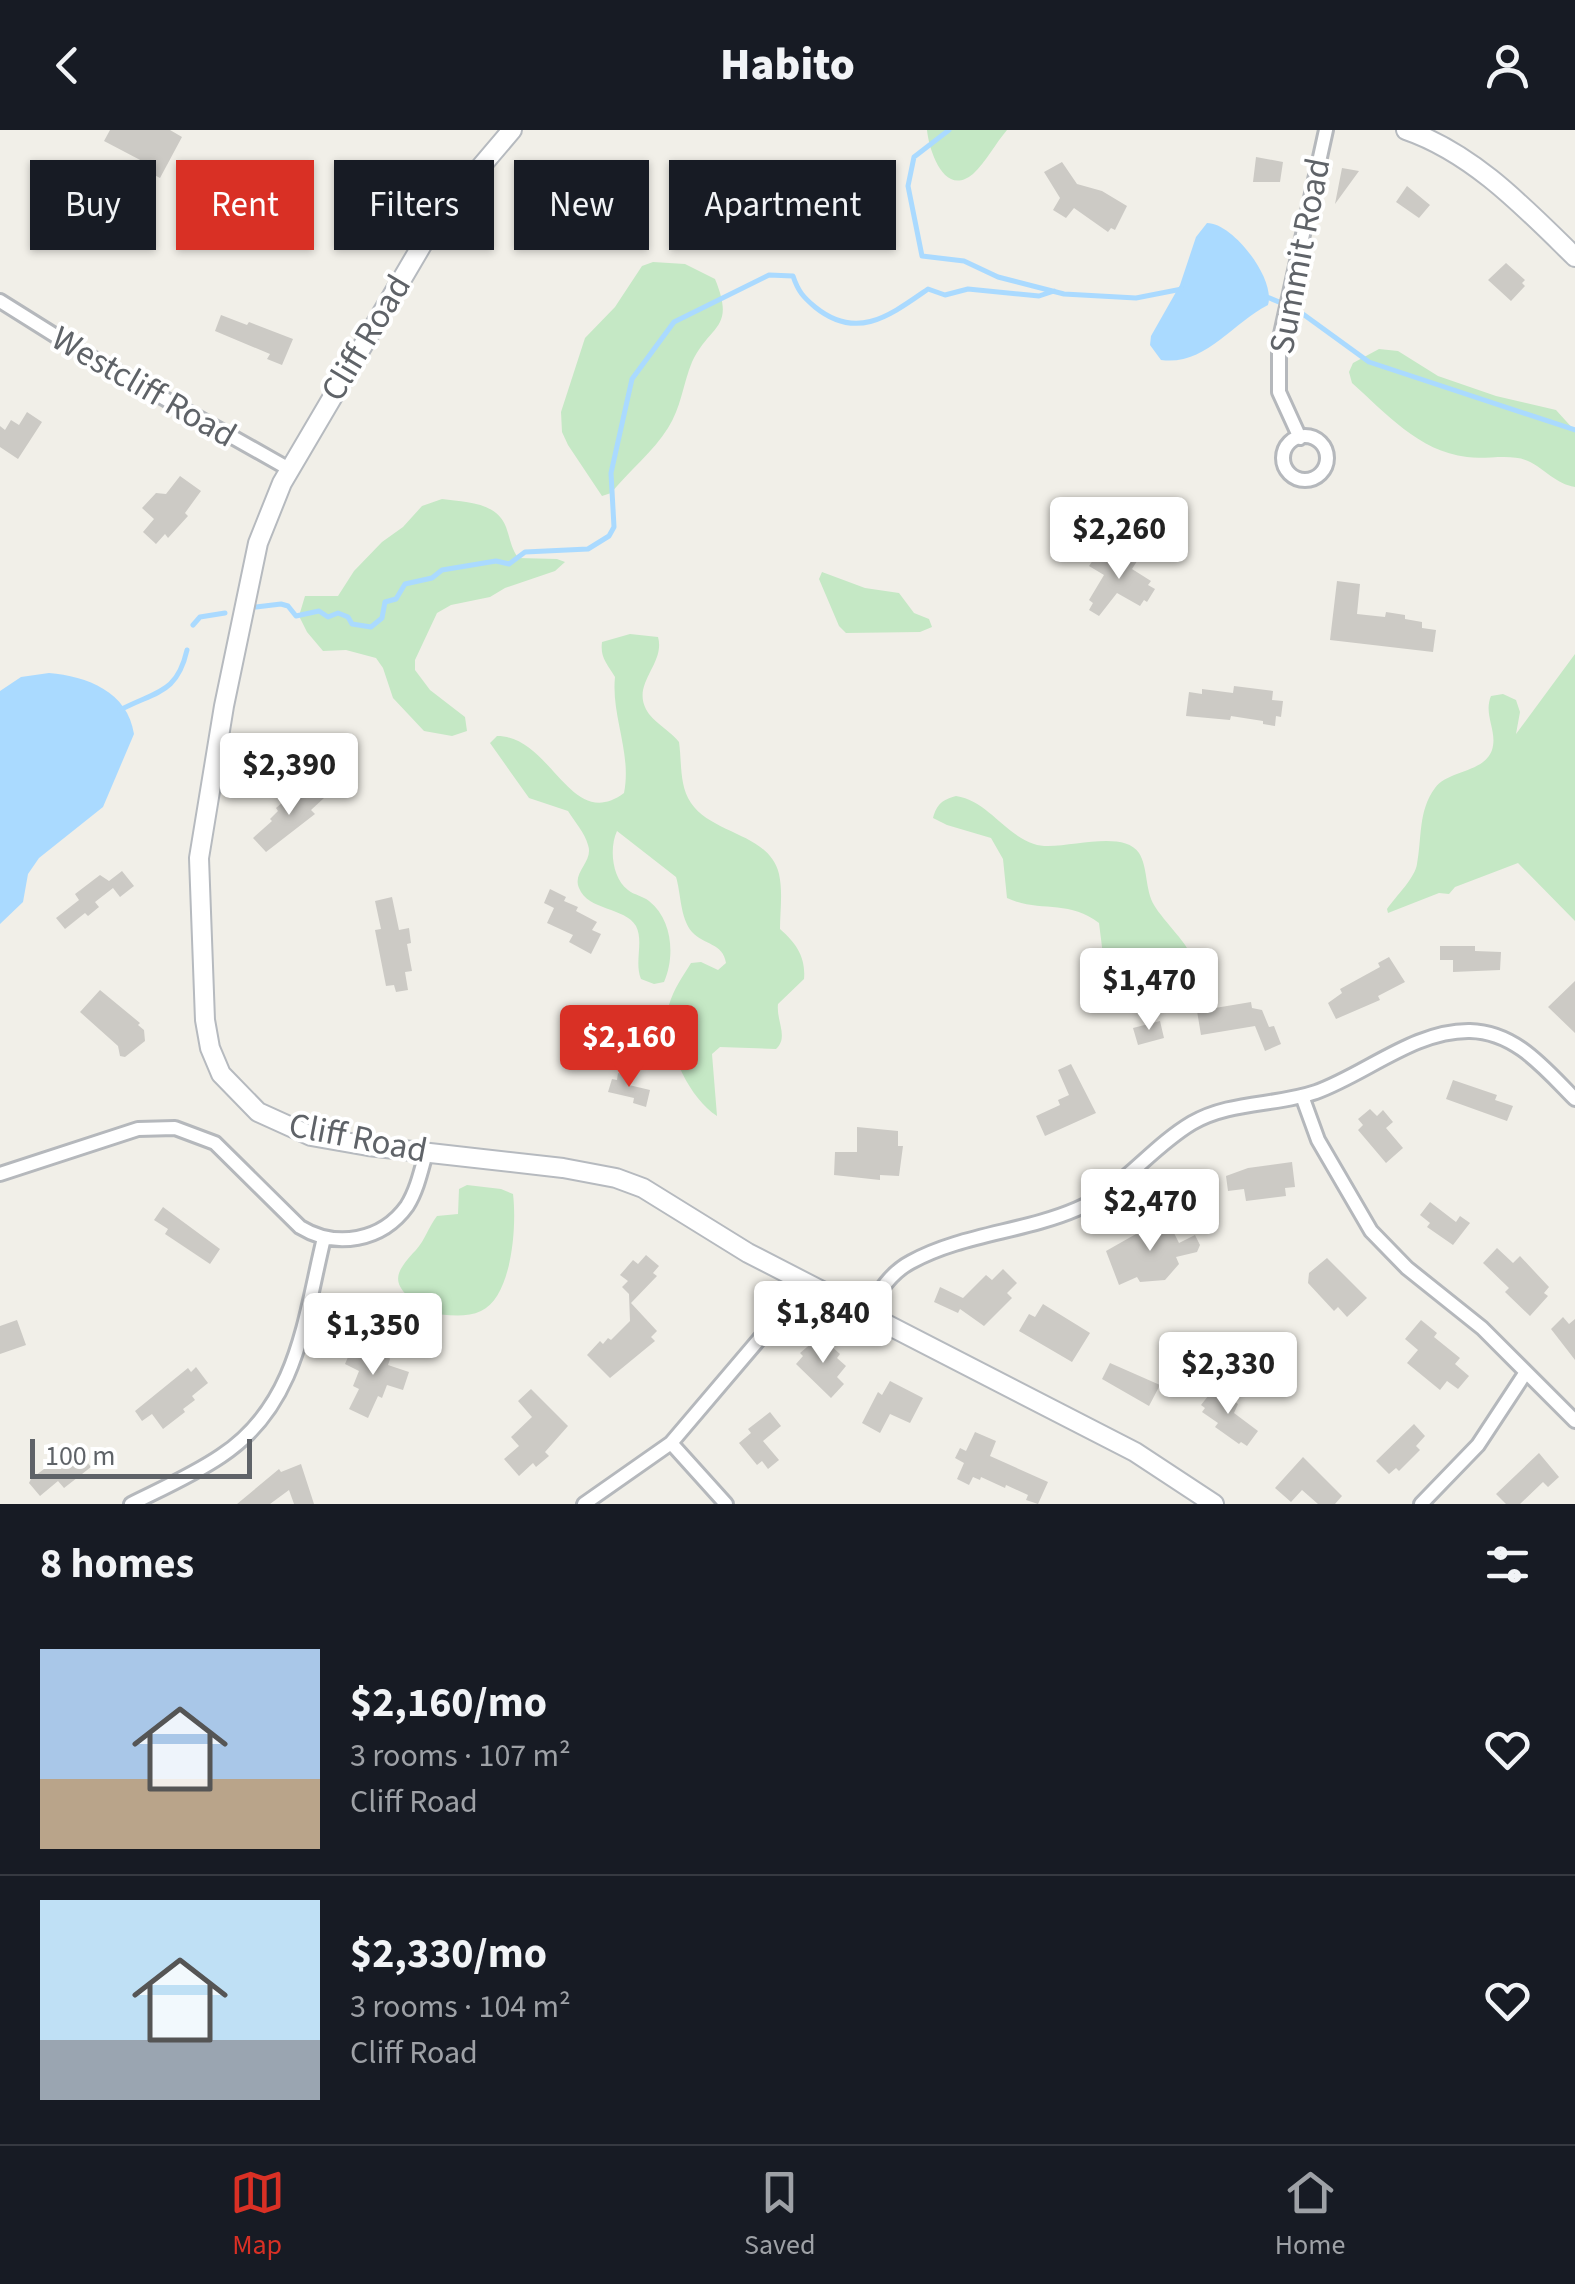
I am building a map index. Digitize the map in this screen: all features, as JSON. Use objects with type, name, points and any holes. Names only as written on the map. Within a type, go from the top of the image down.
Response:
[{"type":"street","name":"Cliff Road","points":[[512,130],[430,232],[289,470],[266,518],[251,568],[202,830],[199,900],[208,1040],[221,1074],[250,1106],[276,1123],[326,1139],[563,1168],[625,1180],[659,1196],[736,1247],[1126,1447],[1214,1504]]},
{"type":"street","name":"Summit Road","points":[[1300,438],[1279,392],[1278,344],[1326,130]]},
{"type":"street","points":[[1406,130],[1444,147],[1504,189],[1575,257]]},
{"type":"street","name":"Westcliff Road","points":[[0,301],[141,387],[289,470]]},
{"type":"street","points":[[867,1312],[892,1275],[920,1257],[1044,1221],[1090,1203],[1127,1178],[1178,1132],[1209,1115],[1302,1096],[1331,1086],[1422,1041],[1468,1031],[1490,1033],[1518,1046],[1575,1099]]},
{"type":"street","points":[[1302,1096],[1318,1140],[1370,1232],[1482,1328],[1575,1421]]},
{"type":"street","points":[[0,1174],[138,1130],[183,1129],[215,1143],[293,1222],[324,1238],[359,1238],[388,1225],[409,1202],[426,1153]]},
{"type":"street","points":[[131,1504],[222,1456],[268,1413],[296,1358],[324,1238]]},
{"type":"street","points":[[584,1504],[671,1443],[807,1283]]},
{"type":"street","points":[[1421,1504],[1478,1445],[1526,1372]]},
{"type":"street","points":[[671,1443],[726,1504]]},
{"type":"green space","points":[[927,130],[1007,130],[973,174],[954,180],[946,176],[935,159]]},
{"type":"green space","points":[[653,262],[685,264],[715,279],[722,318],[692,362],[668,428],[611,493],[602,496],[568,445],[562,432],[561,412],[585,338],[615,307],[642,266]]},
{"type":"green space","points":[[1379,349],[1398,351],[1438,376],[1496,396],[1556,410],[1575,431],[1575,487],[1521,459],[1474,458],[1449,453],[1418,439],[1352,383],[1349,372],[1353,363]]},
{"type":"green space","points":[[442,499],[495,512],[506,527],[518,558],[565,562],[555,571],[490,597],[451,605],[437,613],[415,660],[415,670],[430,690],[465,717],[467,731],[452,736],[424,731],[393,698],[376,658],[346,650],[323,651],[299,616],[305,596],[338,596],[354,571],[382,542],[422,506]]},
{"type":"green space","points":[[822,572],[865,588],[899,593],[914,613],[929,619],[932,627],[920,632],[846,633],[839,626],[819,579]]},
{"type":"green space","points":[[630,634],[658,637],[657,657],[645,684],[644,704],[649,714],[679,742],[687,796],[701,814],[753,842],[773,860],[780,881],[780,929],[802,957],[804,979],[778,1004],[782,1039],[776,1049],[720,1047],[712,1054],[717,1116],[687,1082],[673,1050],[668,1019],[673,994],[691,963],[701,962],[718,970],[726,963],[717,948],[688,926],[676,877],[617,831],[613,854],[618,878],[628,890],[657,909],[670,939],[664,982],[654,984],[641,979],[636,926],[624,915],[590,901],[579,888],[578,877],[589,851],[579,827],[568,811],[529,798],[490,743],[497,736],[516,740],[589,801],[605,802],[624,793],[625,763],[615,677],[605,660],[602,642]]},
{"type":"green space","points":[[1575,654],[1575,921],[1518,863],[1455,887],[1449,894],[1439,893],[1388,913],[1416,869],[1423,815],[1435,788],[1482,763],[1492,750],[1491,696],[1503,694],[1516,700],[1520,712],[1516,734]]},
{"type":"green space","points":[[956,796],[977,804],[1034,844],[1058,846],[1104,841],[1130,846],[1142,859],[1154,905],[1193,961],[1136,988],[1123,989],[1105,971],[1099,923],[1065,908],[1007,898],[1003,859],[991,838],[933,818],[941,803]]},
{"type":"green space","points":[[467,1185],[513,1194],[513,1241],[506,1276],[500,1291],[481,1311],[461,1315],[425,1313],[402,1289],[398,1276],[437,1216],[458,1214],[459,1189]]},
{"type":"water","points":[[1207,223],[1229,232],[1250,254],[1266,281],[1268,305],[1191,357],[1161,360],[1150,345],[1151,336],[1180,285],[1196,237]]},
{"type":"water","points":[[49,673],[77,678],[104,689],[124,707],[134,734],[103,807],[39,858],[28,874],[23,902],[0,924],[0,691],[21,677]]},
{"type":"building","points":[[110,130],[170,130],[182,137],[160,178],[156,176],[156,160],[140,160],[104,141]]},
{"type":"building","points":[[1256,157],[1283,162],[1280,182],[1253,182]]},
{"type":"building","points":[[1062,162],[1077,184],[1102,191],[1127,206],[1115,230],[1111,228],[1108,232],[1074,208],[1066,218],[1053,210],[1060,198],[1044,172]]},
{"type":"building","points":[[1342,168],[1359,171],[1335,204]]},
{"type":"building","points":[[1407,186],[1430,205],[1419,218],[1396,202]]},
{"type":"building","points":[[1506,263],[1525,280],[1525,286],[1511,301],[1488,280]]},
{"type":"building","points":[[221,315],[293,339],[282,365],[267,359],[270,354],[215,331]]},
{"type":"building","points":[[27,412],[42,422],[18,459],[0,447],[0,426],[5,430],[11,420],[19,425]]},
{"type":"building","points":[[180,476],[201,491],[185,513],[188,516],[168,538],[165,534],[156,544],[143,532],[154,519],[142,508],[156,493],[166,494]]},
{"type":"building","points":[[1123,548],[1139,558],[1132,569],[1151,581],[1148,585],[1155,589],[1140,606],[1117,593],[1099,616],[1089,610],[1093,603],[1089,600],[1104,575],[1089,566],[1098,553],[1114,562]]},
{"type":"building","points":[[1337,581],[1360,584],[1357,614],[1405,615],[1405,619],[1422,622],[1422,628],[1436,630],[1433,652],[1330,640]]},
{"type":"building","points":[[1234,686],[1273,691],[1272,700],[1283,701],[1275,726],[1231,716],[1230,720],[1186,716],[1189,692],[1202,694],[1202,689],[1233,693]]},
{"type":"building","points":[[312,785],[324,798],[311,810],[315,814],[266,852],[253,838],[272,821],[276,808]]},
{"type":"building","points":[[122,871],[134,886],[120,897],[113,888],[95,902],[99,907],[65,929],[56,918],[79,900],[75,894],[100,875],[109,881]]},
{"type":"building","points":[[550,889],[578,907],[576,911],[597,922],[592,930],[601,934],[591,954],[569,942],[573,935],[547,923],[554,908],[544,903]]},
{"type":"building","points":[[392,897],[399,930],[409,928],[411,943],[407,944],[412,971],[405,972],[408,990],[396,992],[394,985],[386,986],[375,930],[381,929],[375,901]]},
{"type":"building","points":[[1440,946],[1475,946],[1475,951],[1501,952],[1500,970],[1453,972],[1453,960],[1440,960]]},
{"type":"building","points":[[1389,957],[1405,982],[1378,996],[1380,1000],[1336,1019],[1328,1003],[1342,993],[1340,989],[1380,967],[1378,963]]},
{"type":"building","points":[[1575,981],[1575,1033],[1548,1007]]},
{"type":"building","points":[[100,990],[144,1030],[145,1041],[125,1057],[80,1012]]},
{"type":"building","points":[[1251,1002],[1252,1008],[1262,1010],[1269,1027],[1274,1026],[1281,1044],[1265,1051],[1255,1026],[1201,1035],[1197,1011]]},
{"type":"building","points":[[1160,1021],[1164,1038],[1138,1045],[1133,1028]]},
{"type":"building","points":[[1071,1064],[1096,1113],[1045,1136],[1036,1116],[1060,1105],[1058,1100],[1069,1095],[1058,1070]]},
{"type":"building","points":[[618,1073],[631,1076],[629,1085],[650,1090],[646,1107],[633,1103],[634,1098],[608,1092]]},
{"type":"building","points":[[1453,1080],[1497,1095],[1495,1100],[1513,1106],[1507,1121],[1446,1099]]},
{"type":"building","points":[[1370,1109],[1377,1116],[1383,1110],[1393,1122],[1386,1128],[1403,1148],[1386,1163],[1358,1130],[1363,1125],[1358,1119]]},
{"type":"building","points":[[857,1127],[898,1131],[898,1146],[903,1146],[899,1176],[880,1175],[880,1180],[834,1175],[835,1152],[857,1152]]},
{"type":"building","points":[[1292,1162],[1295,1187],[1285,1188],[1286,1196],[1246,1201],[1244,1189],[1228,1191],[1226,1176],[1248,1168]]},
{"type":"building","points":[[1430,1202],[1456,1222],[1460,1216],[1470,1223],[1453,1245],[1427,1227],[1430,1223],[1420,1215]]},
{"type":"building","points":[[163,1207],[220,1249],[210,1264],[165,1234],[168,1229],[154,1220]]},
{"type":"building","points":[[1166,1217],[1179,1243],[1195,1235],[1200,1245],[1197,1252],[1176,1257],[1179,1264],[1165,1280],[1140,1282],[1137,1277],[1119,1285],[1106,1251]]},
{"type":"building","points":[[1497,1248],[1513,1263],[1520,1256],[1549,1287],[1544,1293],[1548,1296],[1530,1316],[1483,1263]]},
{"type":"building","points":[[646,1255],[659,1266],[653,1273],[657,1276],[631,1303],[657,1331],[651,1337],[655,1341],[610,1378],[587,1355],[600,1341],[603,1344],[608,1338],[611,1340],[630,1321],[629,1294],[622,1287],[628,1281],[620,1275],[633,1260],[638,1264]]},
{"type":"building","points":[[1327,1258],[1367,1298],[1347,1317],[1338,1307],[1334,1311],[1308,1283],[1309,1273]]},
{"type":"building","points":[[1003,1269],[1017,1283],[1007,1293],[1012,1298],[984,1326],[960,1309],[958,1313],[934,1302],[940,1287],[963,1298],[986,1275],[992,1280]]},
{"type":"building","points":[[1043,1304],[1090,1333],[1072,1362],[1019,1331],[1029,1314],[1035,1317]]},
{"type":"building","points":[[1563,1317],[1569,1324],[1575,1319],[1575,1360],[1551,1329]]},
{"type":"building","points":[[17,1320],[26,1345],[0,1354],[0,1326]]},
{"type":"building","points":[[1421,1320],[1437,1333],[1434,1337],[1460,1358],[1455,1364],[1469,1376],[1458,1389],[1447,1381],[1440,1390],[1407,1363],[1418,1350],[1405,1339]]},
{"type":"building","points":[[820,1336],[840,1354],[837,1358],[846,1366],[837,1377],[844,1384],[831,1398],[796,1364],[803,1356],[800,1353]]},
{"type":"building","points":[[361,1347],[377,1354],[384,1349],[390,1359],[388,1365],[409,1372],[403,1390],[387,1385],[368,1418],[349,1409],[359,1389],[353,1386],[359,1371],[345,1364],[351,1350],[358,1353]]},
{"type":"building","points":[[1110,1363],[1160,1385],[1149,1406],[1102,1379]]},
{"type":"building","points":[[196,1367],[208,1383],[192,1396],[195,1400],[183,1409],[185,1412],[163,1429],[152,1414],[142,1421],[135,1411],[188,1368],[191,1372]]},
{"type":"building","points":[[890,1381],[923,1398],[910,1423],[890,1414],[880,1433],[862,1423],[878,1392],[882,1395]]},
{"type":"building","points":[[1215,1387],[1238,1404],[1234,1413],[1258,1431],[1247,1446],[1215,1427],[1218,1423],[1202,1412],[1205,1408],[1201,1405]]},
{"type":"building","points":[[531,1389],[568,1426],[545,1452],[549,1456],[536,1467],[533,1463],[519,1476],[504,1459],[519,1446],[511,1437],[532,1417],[518,1401]]},
{"type":"building","points":[[770,1412],[781,1426],[763,1441],[779,1460],[768,1469],[762,1461],[757,1465],[739,1443],[751,1433],[748,1429]]},
{"type":"building","points":[[1414,1424],[1425,1436],[1416,1446],[1420,1450],[1399,1471],[1396,1468],[1389,1474],[1376,1461]]},
{"type":"building","points":[[975,1432],[996,1441],[990,1456],[1048,1482],[1038,1504],[1026,1500],[1028,1495],[981,1477],[973,1477],[969,1485],[957,1479],[964,1463],[955,1458],[960,1448],[966,1451]]},
{"type":"building","points":[[74,1446],[91,1467],[64,1488],[58,1481],[40,1496],[29,1483],[31,1479]]},
{"type":"building","points":[[1539,1453],[1559,1477],[1548,1487],[1543,1482],[1520,1504],[1506,1504],[1496,1494]]},
{"type":"building","points":[[1303,1457],[1342,1496],[1335,1504],[1318,1504],[1302,1490],[1291,1502],[1275,1488]]},
{"type":"building","points":[[301,1464],[314,1504],[294,1504],[289,1490],[270,1504],[237,1504],[279,1469],[281,1472]]},
{"type":"waterway","points":[[949,130],[914,157],[908,186],[922,256],[964,261],[998,277],[1064,294],[1136,298],[1182,289]]},
{"type":"waterway","points":[[256,607],[281,604],[296,616],[319,611],[328,617],[338,613],[348,617],[352,624],[371,627],[382,618],[385,602],[396,599],[405,584],[432,578],[442,570],[496,561],[509,564],[525,552],[588,549],[609,536],[614,527],[611,473],[632,379],[674,322],[769,275],[793,276],[801,293],[815,307],[830,317],[859,323],[886,316],[928,289],[945,295],[968,289],[1039,296],[1054,291]]},
{"type":"waterway","points":[[1267,297],[1296,309],[1369,362],[1575,430]]},
{"type":"waterway","points":[[193,625],[200,617],[225,613]]},
{"type":"waterway","points":[[120,710],[171,683],[187,650]]}]
